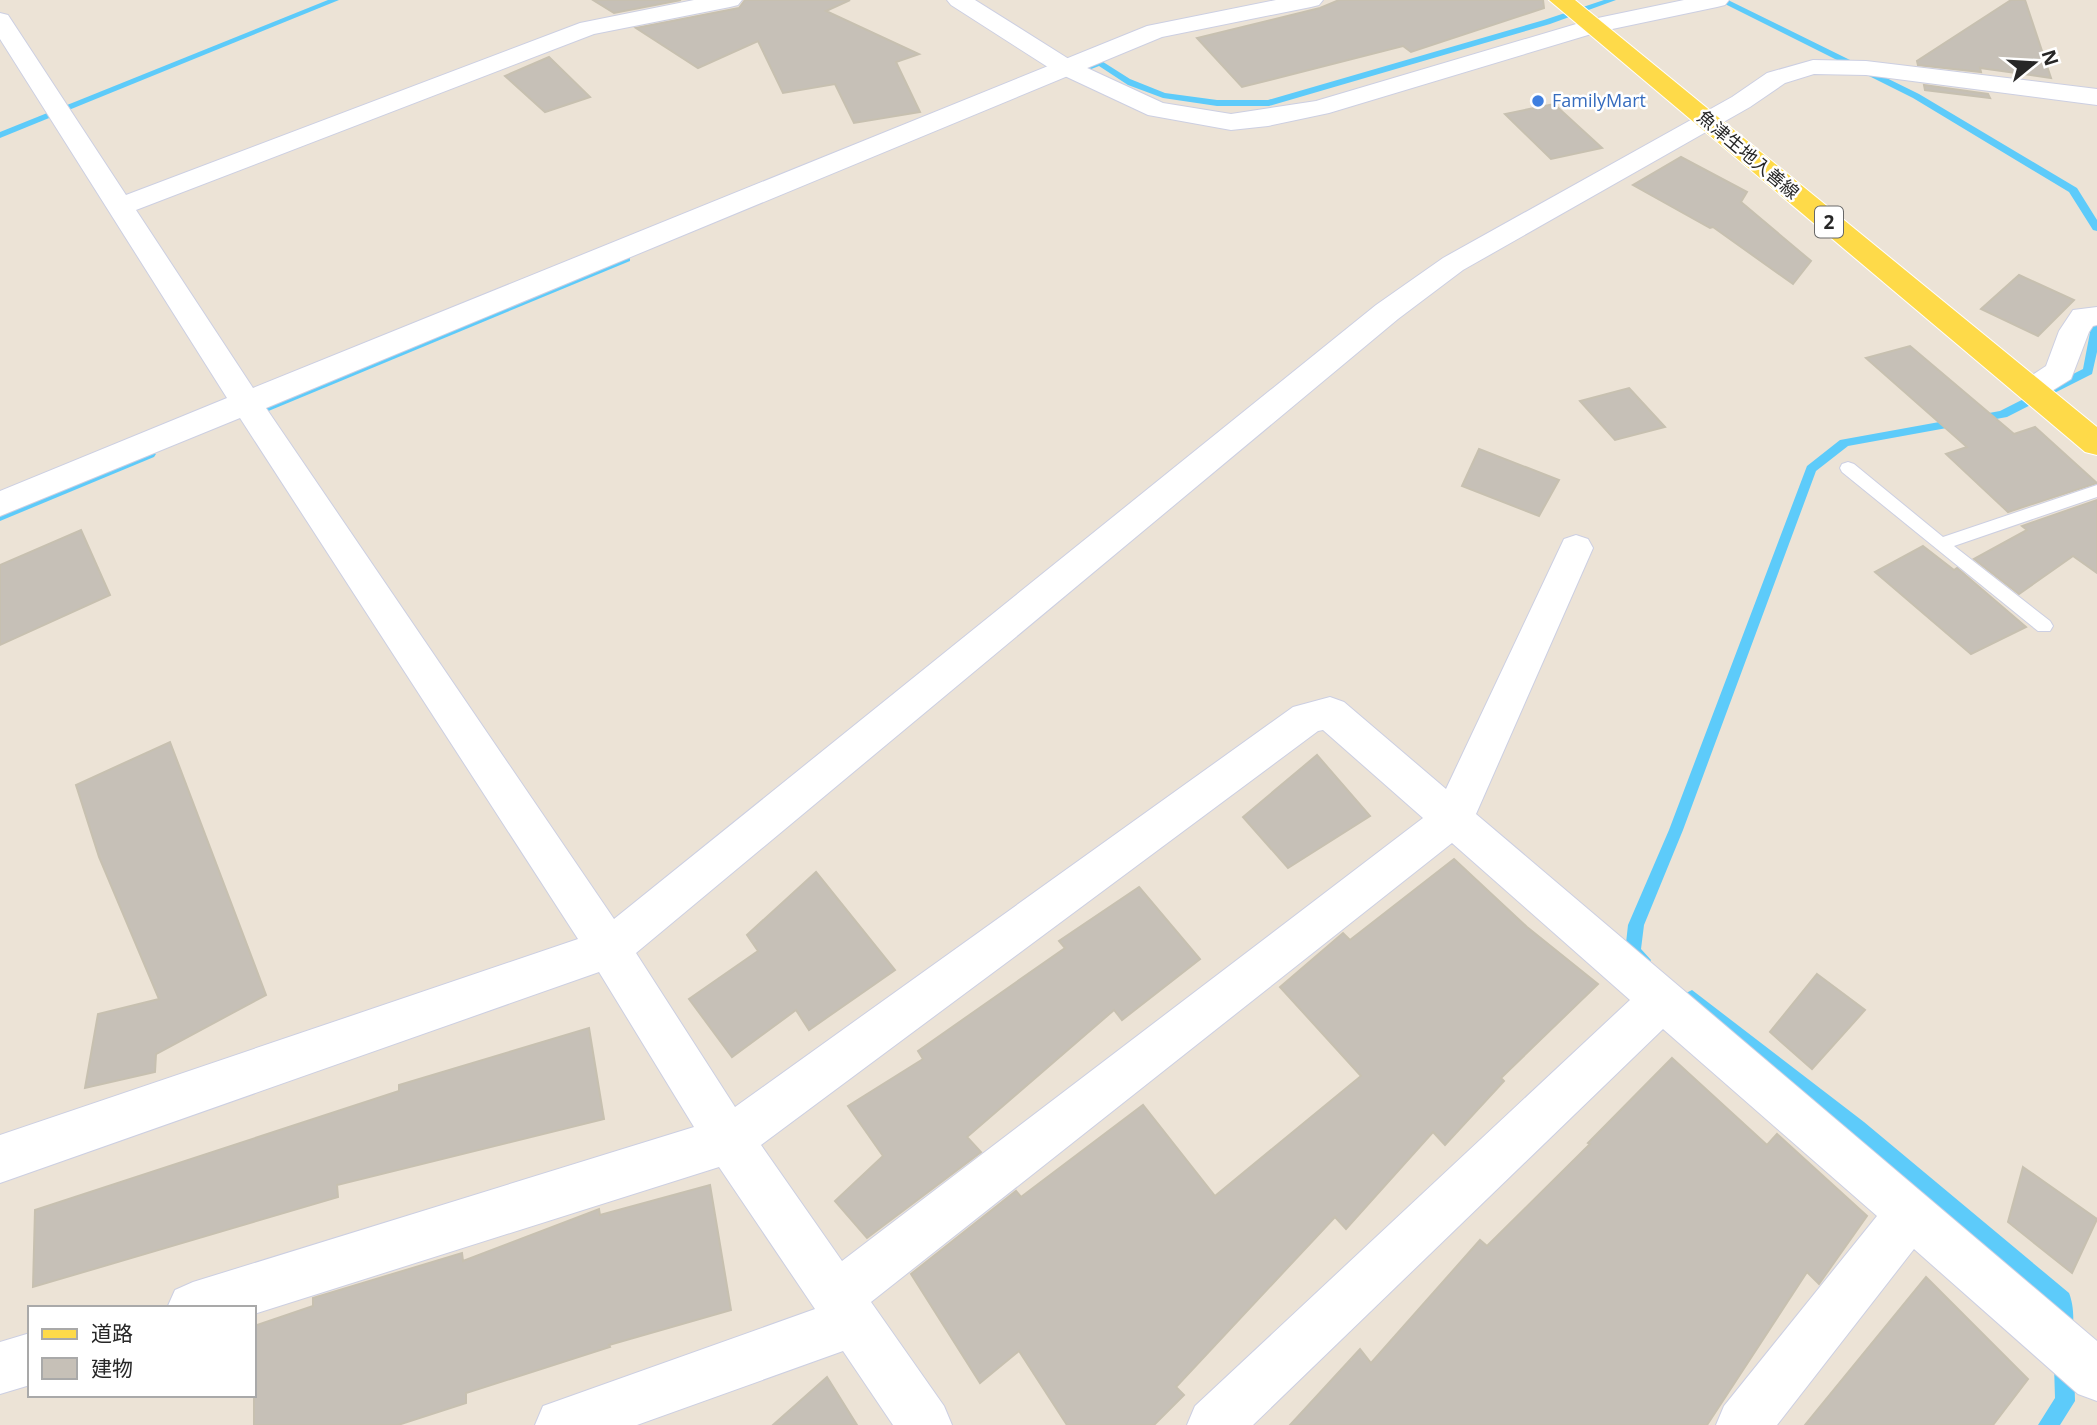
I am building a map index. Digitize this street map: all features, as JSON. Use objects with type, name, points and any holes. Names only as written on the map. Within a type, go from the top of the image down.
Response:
[{"type":"main road","name":"魚津生地入善線","points":[[1561,0],[2097,444]]},
{"type":"street","points":[[120,207],[588,28],[730,0]]},
{"type":"street","points":[[959,0],[1063,66],[1157,110],[1231,122],[1268,118],[1320,107],[1593,26],[1717,0]]},
{"type":"street","points":[[0,504],[1063,66],[1155,31],[1311,0]]},
{"type":"street","points":[[0,20],[247,404],[609,949],[729,1140],[925,1425]]},
{"type":"street","points":[[0,1159],[609,949],[1387,312],[1453,264],[1741,102],[1776,78],[1813,67],[1866,68],[2097,97]]},
{"type":"street","points":[[2031,390],[2060,372],[2074,331],[2084,317],[2097,316]]},
{"type":"street","points":[[562,1425],[846,1309],[1453,819],[1576,548]]},
{"type":"street","points":[[199,1306],[729,1140],[1307,718],[1329,713],[2097,1375]]},
{"type":"street","points":[[1214,1425],[1662,1000]]},
{"type":"street","points":[[1742,1425],[1910,1214]]},
{"type":"street","points":[[0,1368],[28,1360]]},
{"type":"lane","points":[[1848,468],[2045,626]]},
{"type":"lane","points":[[1940,544],[2097,491]]},
{"type":"building","points":[[593,0],[681,0],[614,13]]},
{"type":"building","points":[[745,0],[850,0],[826,11],[919,54],[896,62],[920,112],[854,123],[835,84],[783,93],[758,41],[698,68],[636,28],[739,8]]},
{"type":"building","points":[[1339,0],[1543,0],[1544,8],[1411,52],[1403,46],[1242,87],[1197,38],[1320,8]]},
{"type":"building","points":[[2011,0],[2025,0],[2051,78],[1980,68],[1981,72],[1918,65],[1917,61]]},
{"type":"building","points":[[549,57],[590,97],[545,112],[505,76]]},
{"type":"building","points":[[1924,85],[1988,94],[1990,98],[1925,90]]},
{"type":"building","points":[[1554,104],[1602,148],[1551,159],[1505,114]]},
{"type":"building","points":[[1681,157],[1747,192],[1741,202],[1811,261],[1793,284],[1713,227],[1710,228],[1633,185]]},
{"type":"building","points":[[2019,275],[2074,300],[2038,336],[1981,309]]},
{"type":"building","points":[[1910,346],[2014,434],[2035,427],[2097,483],[2008,512],[1946,454],[1967,447],[1866,358]]},
{"type":"building","points":[[1629,388],[1665,427],[1615,440],[1580,401]]},
{"type":"building","points":[[1479,449],[1559,480],[1539,516],[1462,486]]},
{"type":"building","points":[[2097,500],[2097,573],[2073,556],[2019,594],[1974,559],[2027,530],[2022,526]]},
{"type":"building","points":[[81,530],[110,595],[0,645],[0,565]]},
{"type":"building","points":[[1923,546],[1954,570],[1957,568],[2026,627],[1971,654],[1875,572]]},
{"type":"building","points":[[170,742],[266,995],[156,1054],[155,1072],[85,1088],[98,1014],[159,999],[99,857],[76,785]]},
{"type":"building","points":[[1317,755],[1370,816],[1288,868],[1243,817]]},
{"type":"building","points":[[1454,859],[1527,927],[1598,984],[1501,1078],[1504,1081],[1445,1145],[1433,1132],[1346,1229],[1335,1217],[1176,1387],[1184,1395],[1154,1425],[1067,1425],[1019,1351],[980,1383],[911,1274],[1016,1191],[1021,1197],[1143,1105],[1215,1196],[1361,1076],[1280,987],[1343,933],[1350,940]]},
{"type":"building","points":[[816,872],[895,970],[809,1030],[796,1010],[732,1057],[689,999],[758,951],[747,935]]},
{"type":"building","points":[[1139,887],[1200,959],[1122,1020],[1114,1010],[967,1137],[981,1152],[867,1238],[835,1201],[883,1156],[848,1106],[923,1059],[918,1051],[1065,948],[1059,941]]},
{"type":"building","points":[[1817,974],[1865,1010],[1812,1069],[1770,1032]]},
{"type":"building","points":[[589,1028],[604,1119],[337,1185],[338,1197],[33,1287],[35,1210],[399,1091],[399,1085]]},
{"type":"building","points":[[1672,1058],[1767,1145],[1777,1134],[1867,1216],[1819,1284],[1807,1272],[1707,1425],[1290,1425],[1360,1349],[1371,1363],[1480,1240],[1487,1246]]},
{"type":"building","points":[[2023,1167],[2097,1219],[2072,1273],[2008,1222]]},
{"type":"building","points":[[710,1185],[731,1310],[609,1345],[610,1347],[466,1393],[466,1403],[398,1425],[254,1425],[256,1325],[313,1306],[313,1298],[462,1253],[463,1261],[599,1209],[600,1215]]},
{"type":"building","points":[[1926,1277],[2028,1379],[1993,1425],[1805,1425]]},
{"type":"building","points":[[827,1377],[857,1425],[773,1425]]},
{"type":"waterway","points":[[0,135],[335,0]]},
{"type":"waterway","points":[[1081,70],[1100,63],[1146,90],[1181,99],[1235,104],[1269,103],[1547,22],[1612,0]]},
{"type":"waterway","points":[[1721,0],[1916,96],[2073,190],[2097,228]]},
{"type":"waterway","points":[[250,414],[626,259]]},
{"type":"waterway","points":[[1643,960],[1633,952],[1636,925],[1676,830],[1811,469],[1844,443],[2003,414],[2088,371],[2097,322]]},
{"type":"waterway","points":[[0,517],[150,454]]},
{"type":"waterway","points":[[1692,998],[1858,1128],[2062,1300],[2063,1331]]},
{"type":"waterway","points":[[2048,1425],[2065,1401],[2064,1365]]},
{"type":"place","name":"FamilyMart","points":[[1538,101]]}]
